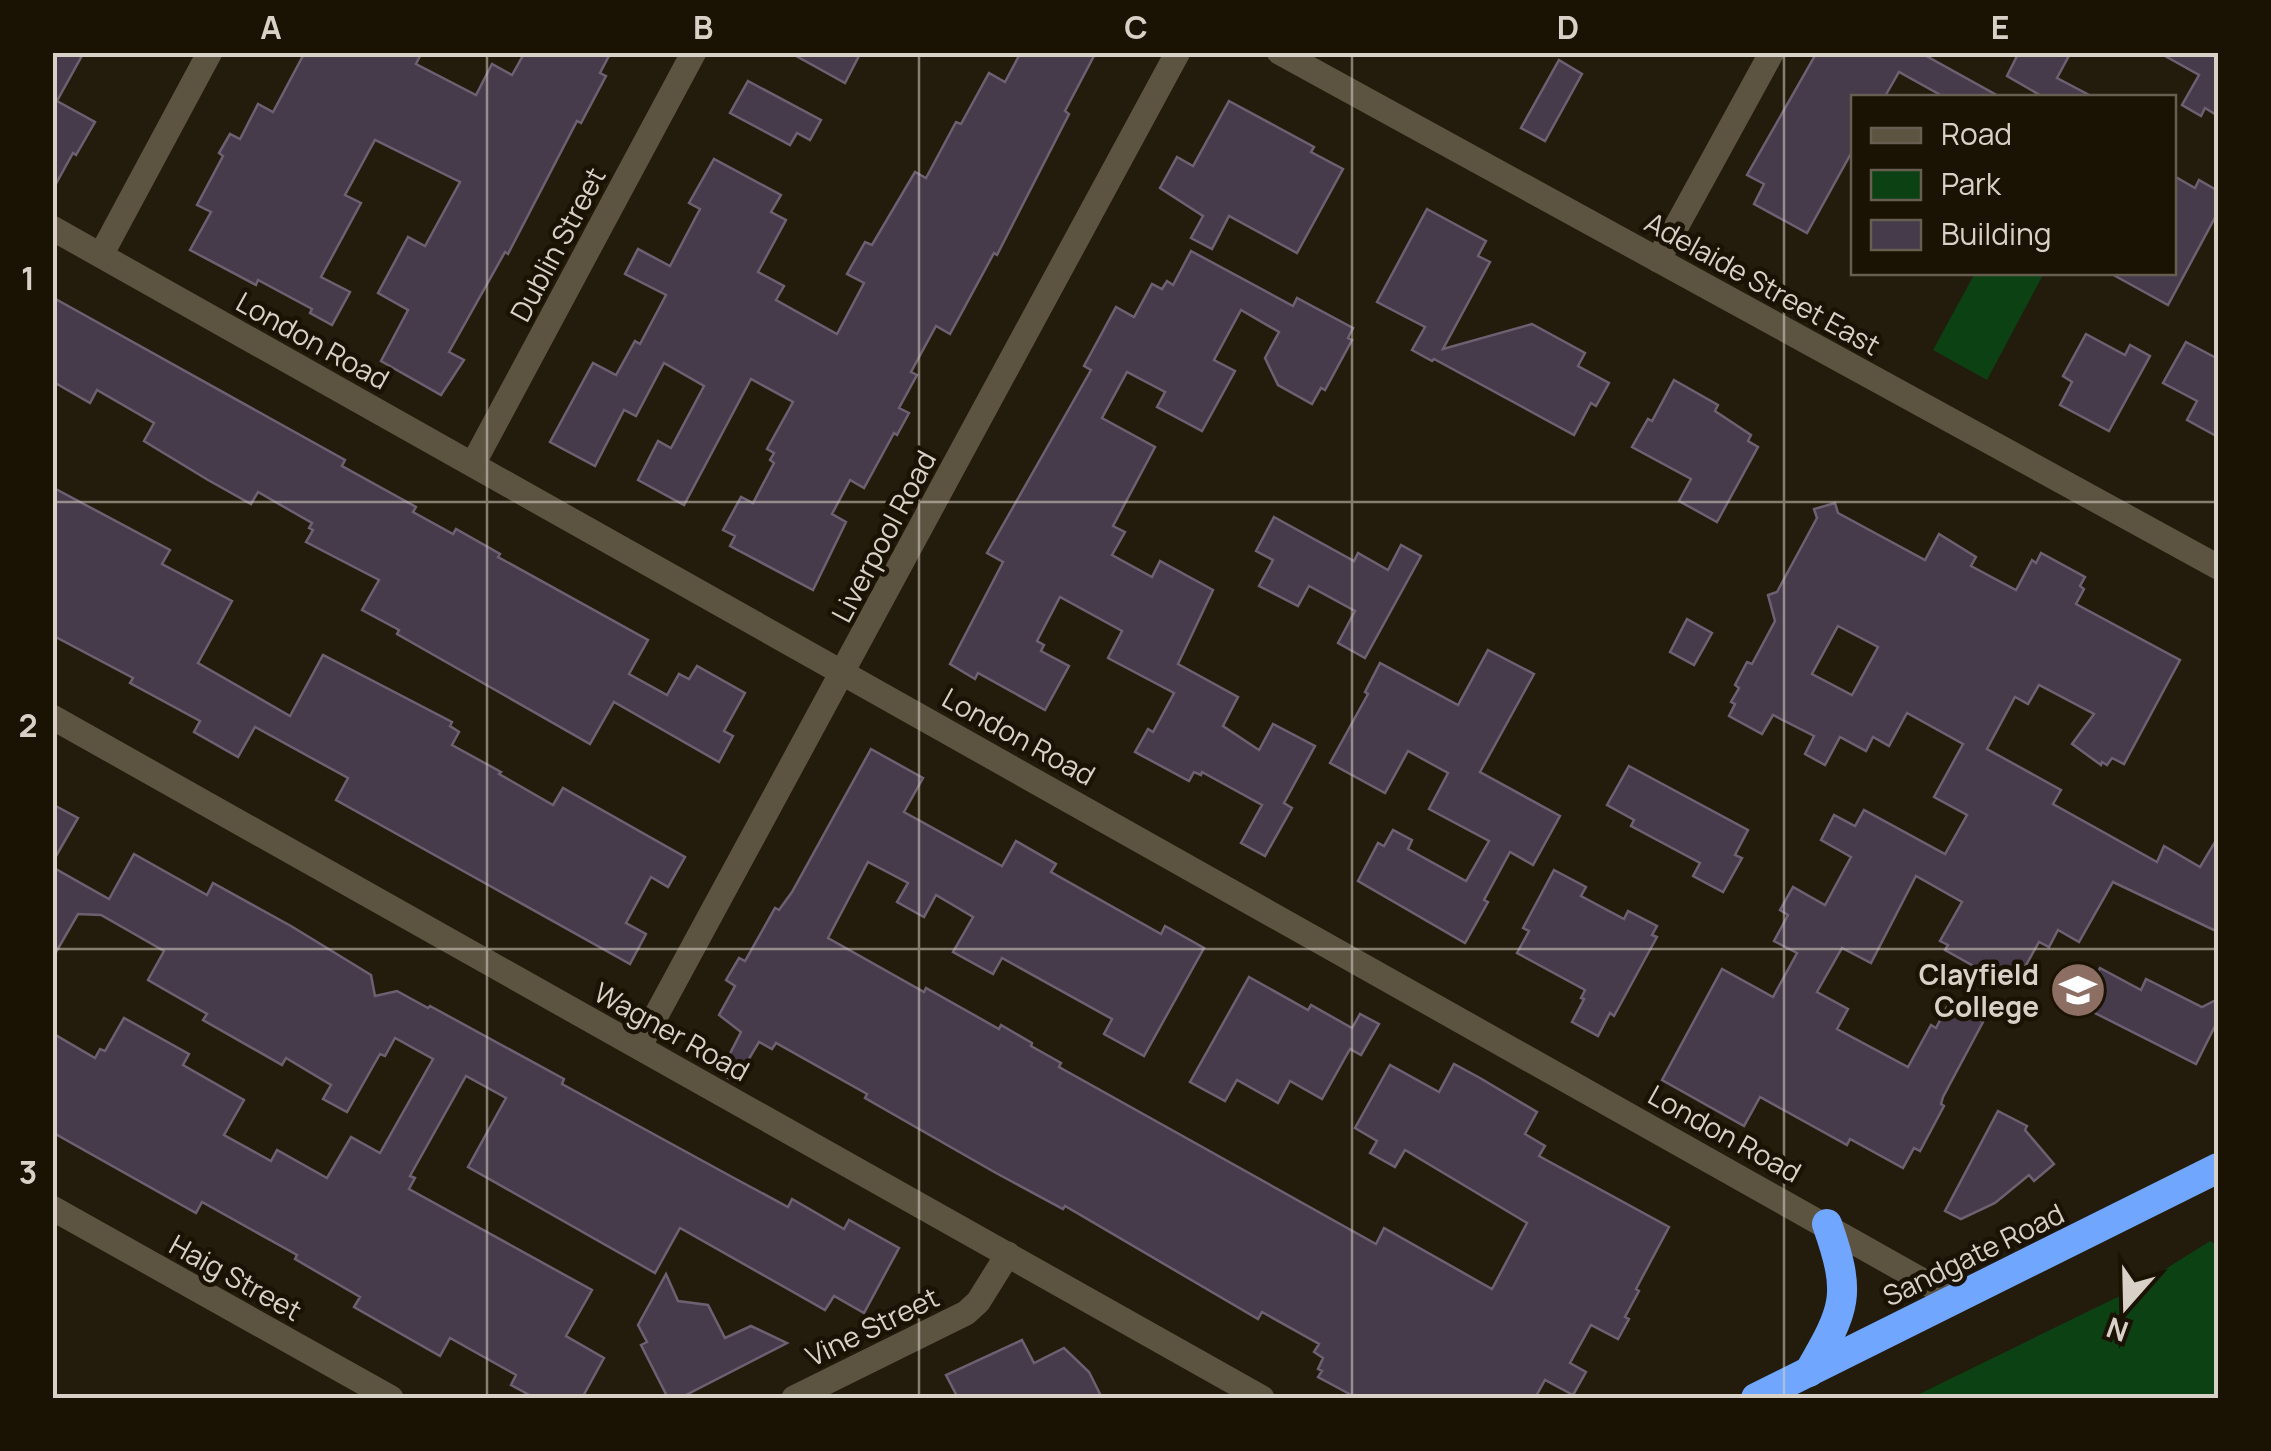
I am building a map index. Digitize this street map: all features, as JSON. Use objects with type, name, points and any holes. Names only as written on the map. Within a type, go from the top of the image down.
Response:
[{"type":"highway","name":"Sandgate Road","points":[[1756,1398],[2218,1168]]},
{"type":"highway","points":[[1809,1372],[1842,1307],[1843,1274],[1827,1224]]},
{"type":"street","points":[[101,255],[210,52]]},
{"type":"street","name":"Dublin Street","points":[[473,464],[694,52]]},
{"type":"street","name":"Liverpool Road","points":[[640,1047],[1178,52]]},
{"type":"street","name":"Adelaide Street East","points":[[1280,52],[2218,566]]},
{"type":"street","points":[[1658,260],[1772,52]]},
{"type":"street","name":"London Road","points":[[52,228],[1955,1299]]},
{"type":"street","name":"Wagner Road","points":[[52,716],[1262,1398]]},
{"type":"street","name":"Haig Street","points":[[52,1208],[391,1398]]},
{"type":"street","name":"Vine Street","points":[[794,1398],[966,1313],[978,1302],[1008,1254]]},
{"type":"green space","points":[[1974,275],[2043,275],[1987,380],[1933,350]]},
{"type":"green space","points":[[2210,1241],[2218,1246],[2218,1398],[1911,1398],[2132,1290]]},
{"type":"building","points":[[52,52],[84,52],[57,101],[95,122],[52,191]]},
{"type":"building","points":[[305,52],[422,52],[416,64],[476,95],[492,64],[512,75],[525,52],[611,52],[600,73],[606,76],[581,123],[577,121],[508,254],[505,252],[449,352],[464,360],[441,395],[381,361],[408,310],[378,293],[408,237],[425,246],[460,182],[375,140],[345,195],[361,203],[321,277],[350,292],[332,325],[310,313],[312,309],[258,280],[256,285],[190,250],[211,212],[197,205],[230,134],[240,139],[258,104],[273,112]]},
{"type":"building","points":[[789,52],[861,52],[845,83]]},
{"type":"building","points":[[1021,52],[1096,52],[997,255],[994,253],[950,334],[936,326],[911,372],[917,375],[899,408],[909,413],[897,435],[894,433],[864,488],[850,480],[832,514],[846,522],[813,590],[730,546],[735,536],[723,530],[741,497],[753,503],[774,463],[770,460],[774,453],[767,449],[793,402],[751,379],[684,505],[638,480],[658,441],[671,448],[704,386],[664,363],[636,416],[624,410],[595,466],[550,442],[593,363],[616,375],[635,341],[640,344],[666,295],[625,274],[638,249],[670,266],[700,209],[689,203],[714,159],[781,195],[771,212],[786,220],[758,272],[784,286],[776,300],[837,334],[864,283],[847,274],[865,242],[872,245],[915,172],[926,178],[956,122],[961,124],[989,73],[1005,82]]},
{"type":"building","points":[[1817,52],[1919,52],[1997,95],[1941,95],[1899,72],[1886,95],[1851,95],[1851,153],[1807,233],[1754,204],[1764,184],[1747,175]]},
{"type":"building","points":[[2019,52],[2071,52],[2057,78],[2089,95],[2040,95],[2007,76]]},
{"type":"building","points":[[2158,52],[2218,52],[2218,116],[2205,108],[2201,116],[2182,105],[2199,75]]},
{"type":"building","points":[[1559,60],[1582,74],[1545,141],[1521,128]]},
{"type":"building","points":[[748,81],[821,120],[810,140],[797,133],[790,145],[730,113]]},
{"type":"building","points":[[1229,101],[1314,147],[1311,152],[1343,169],[1297,253],[1229,216],[1212,249],[1191,238],[1203,216],[1160,188],[1177,157],[1193,166]]},
{"type":"building","points":[[2176,177],[2195,188],[2199,180],[2218,191],[2218,212],[2168,305],[2113,275],[2176,275]]},
{"type":"building","points":[[1427,209],[1486,241],[1478,256],[1490,262],[1443,349],[1532,324],[1585,353],[1578,366],[1609,383],[1596,406],[1591,403],[1574,435],[1412,350],[1425,327],[1377,302]]},
{"type":"building","points":[[1191,251],[1293,306],[1297,298],[1353,328],[1348,338],[1352,340],[1325,390],[1321,388],[1312,404],[1278,385],[1265,358],[1279,332],[1241,310],[1214,360],[1235,371],[1202,431],[1157,407],[1165,392],[1127,372],[1102,418],[1155,447],[1113,526],[1125,532],[1112,555],[1152,577],[1160,561],[1213,590],[1178,664],[1238,697],[1223,726],[1259,750],[1273,724],[1315,746],[1284,803],[1292,808],[1265,856],[1241,843],[1262,805],[1202,772],[1194,772],[1189,781],[1135,752],[1148,729],[1153,732],[1174,693],[1108,658],[1122,631],[1060,597],[1037,641],[1044,645],[1041,651],[1069,666],[1045,710],[978,673],[975,679],[950,664],[1003,562],[987,553],[1091,370],[1084,366],[1116,307],[1134,317],[1152,284],[1162,289],[1167,281],[1173,285]]},
{"type":"building","points":[[52,297],[345,460],[342,466],[416,507],[413,512],[453,534],[456,529],[500,554],[498,557],[648,640],[629,674],[667,695],[679,674],[689,679],[697,666],[745,693],[724,731],[733,736],[719,762],[614,702],[590,744],[362,610],[379,580],[306,542],[313,530],[309,528],[312,523],[258,492],[251,504],[144,441],[154,423],[97,390],[90,403],[52,381]]},
{"type":"building","points":[[2086,334],[2125,355],[2130,345],[2150,356],[2109,431],[2060,405],[2072,382],[2063,376]]},
{"type":"building","points":[[2186,342],[2218,359],[2218,437],[2187,420],[2197,401],[2163,383]]},
{"type":"building","points":[[1674,380],[1718,405],[1715,411],[1751,435],[1748,441],[1758,447],[1717,522],[1679,501],[1691,479],[1632,447],[1648,419],[1652,421]]},
{"type":"building","points":[[52,487],[170,550],[162,564],[232,601],[198,663],[290,716],[323,655],[452,722],[450,726],[459,732],[452,745],[553,805],[563,788],[685,857],[668,887],[651,877],[626,923],[646,934],[630,964],[336,800],[348,778],[255,727],[238,757],[194,732],[200,721],[130,683],[133,678],[52,635]]},
{"type":"building","points":[[1835,503],[1838,513],[1925,560],[1939,534],[1976,557],[1971,566],[2016,590],[2032,560],[2036,563],[2041,553],[2085,577],[2076,604],[2180,660],[2124,764],[2112,758],[2107,765],[2101,765],[2072,744],[2094,714],[2039,685],[2028,704],[2015,697],[1987,749],[2061,790],[2053,804],[2157,862],[2164,846],[2200,867],[2218,837],[2218,932],[2113,882],[2079,942],[2058,930],[2049,947],[2039,942],[2016,983],[2007,978],[2004,983],[1945,950],[1948,945],[1940,941],[1962,902],[1916,876],[1871,963],[1842,948],[1817,992],[1848,1009],[1837,1029],[1908,1067],[1931,1025],[1936,1028],[1949,1003],[1983,1022],[1943,1097],[1944,1106],[1920,1151],[1914,1148],[1903,1168],[1850,1139],[1847,1145],[1760,1097],[1744,1126],[1662,1080],[1722,969],[1773,997],[1797,953],[1774,941],[1788,915],[1780,910],[1793,887],[1825,905],[1851,857],[1821,840],[1834,815],[1855,826],[1864,810],[1945,854],[1967,815],[1934,797],[1963,744],[1907,713],[1889,746],[1873,737],[1866,751],[1840,737],[1825,765],[1805,754],[1814,736],[1773,715],[1762,734],[1729,716],[1739,688],[1735,685],[1747,662],[1752,664],[1775,621],[1768,595],[1777,592],[1817,518],[1814,509]],"holes":[[[1838,626],[1878,647],[1852,695],[1812,674]]]},
{"type":"building","points":[[1274,517],[1354,561],[1358,553],[1388,570],[1401,545],[1421,556],[1365,658],[1338,643],[1355,611],[1309,586],[1298,606],[1259,586],[1273,560],[1256,551]]},
{"type":"building","points":[[1687,619],[1712,633],[1694,665],[1670,652]]},
{"type":"building","points":[[1488,650],[1534,674],[1480,772],[1560,816],[1533,865],[1510,852],[1465,943],[1358,881],[1378,843],[1384,846],[1393,830],[1412,840],[1408,849],[1466,881],[1489,841],[1429,809],[1448,773],[1408,751],[1385,793],[1330,763],[1368,694],[1365,692],[1380,663],[1458,705]]},
{"type":"building","points":[[871,749],[923,778],[904,812],[1002,866],[1016,841],[1056,864],[1051,872],[1161,934],[1165,926],[1204,948],[1144,1056],[1104,1034],[1112,1019],[1002,958],[993,974],[953,952],[973,917],[936,895],[924,917],[897,902],[908,883],[868,862],[828,938],[924,992],[926,988],[999,1029],[1001,1025],[1061,1063],[1059,1067],[1376,1244],[1384,1228],[1492,1289],[1527,1223],[1405,1150],[1395,1167],[1370,1153],[1377,1141],[1355,1128],[1390,1065],[1439,1092],[1454,1064],[1480,1078],[1537,1112],[1525,1134],[1545,1146],[1539,1156],[1669,1227],[1636,1289],[1639,1291],[1625,1317],[1629,1319],[1618,1339],[1591,1325],[1570,1363],[1586,1372],[1573,1395],[1545,1380],[1535,1398],[1357,1398],[1318,1377],[1323,1358],[1314,1352],[1319,1344],[1262,1312],[1258,1319],[1065,1206],[1063,1209],[996,1173],[865,1098],[867,1094],[776,1043],[772,1049],[759,1042],[735,1082],[720,1073],[741,1032],[719,1015],[735,986],[726,980],[739,958],[745,961],[775,908],[779,910],[792,892]]},
{"type":"building","points":[[1629,766],[1748,830],[1735,855],[1742,858],[1723,892],[1693,876],[1700,863],[1631,826],[1634,820],[1607,805]]},
{"type":"building","points":[[52,804],[78,818],[52,863]]},
{"type":"building","points":[[134,854],[207,895],[213,883],[291,926],[371,975],[375,996],[397,991],[430,1006],[564,1079],[562,1084],[788,1207],[792,1199],[844,1229],[849,1220],[899,1248],[864,1313],[834,1296],[825,1310],[680,1228],[655,1273],[468,1167],[506,1098],[466,1076],[410,1176],[415,1178],[409,1189],[592,1290],[566,1336],[604,1358],[582,1398],[535,1398],[511,1385],[516,1375],[450,1338],[440,1356],[354,1307],[360,1297],[295,1259],[297,1255],[202,1202],[196,1213],[52,1132],[52,1033],[95,1058],[100,1049],[105,1051],[124,1018],[189,1054],[183,1065],[244,1100],[224,1135],[271,1161],[277,1150],[327,1178],[351,1137],[380,1153],[433,1059],[395,1038],[385,1056],[380,1054],[347,1112],[323,1099],[331,1085],[286,1058],[282,1065],[203,1020],[207,1014],[148,980],[164,951],[101,915],[78,914],[52,959],[52,867],[109,899]]},
{"type":"building","points":[[1554,870],[1586,887],[1581,896],[1624,919],[1628,911],[1657,926],[1652,935],[1657,937],[1614,1016],[1610,1013],[1598,1036],[1572,1022],[1585,990],[1517,953],[1529,931],[1523,928]]},
{"type":"building","points":[[2100,968],[2141,990],[2146,979],[2202,1007],[2218,999],[2218,1020],[2196,1064],[2081,1006]]},
{"type":"building","points":[[1249,977],[1308,1010],[1311,1005],[1352,1028],[1360,1014],[1379,1024],[1361,1055],[1350,1049],[1322,1099],[1290,1081],[1278,1103],[1237,1080],[1225,1101],[1190,1082]]},
{"type":"building","points":[[1998,1111],[2027,1126],[2025,1130],[2054,1164],[2034,1181],[2029,1175],[1995,1203],[1961,1219],[1945,1211]]},
{"type":"building","points":[[666,1274],[678,1301],[708,1305],[725,1338],[751,1326],[787,1343],[680,1398],[668,1398],[641,1345],[647,1342],[638,1325]]},
{"type":"building","points":[[1022,1340],[1034,1363],[1064,1348],[1089,1372],[1102,1398],[958,1398],[946,1375]]},
{"type":"place","name":"Clayfield College","points":[[2078,990]]}]
